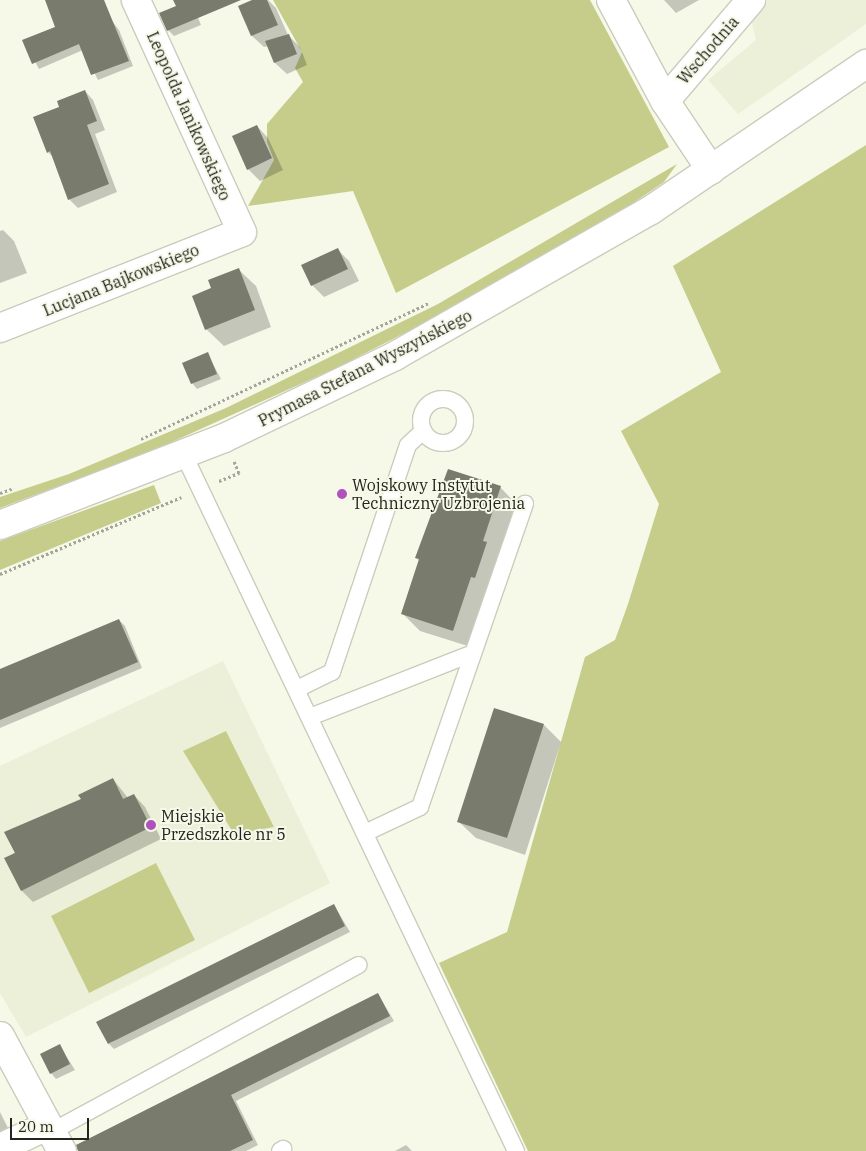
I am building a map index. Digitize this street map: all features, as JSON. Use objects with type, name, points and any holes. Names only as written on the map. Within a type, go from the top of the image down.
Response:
[{"type":"street","name":"Leopolda Janikowskiego","points":[[136,0],[242,232]]},
{"type":"street","points":[[611,0],[665,101],[711,170]]},
{"type":"street","name":"Wschodnia","points":[[665,101],[752,0]]},
{"type":"street","name":"Prymasa Stefana Wyszyńskiego","points":[[0,525],[184,455],[377,365],[467,317],[626,225],[711,170],[866,64]]},
{"type":"street","name":"Lucjana Bajkowskiego","points":[[0,328],[242,232]]},
{"type":"street","points":[[0,1036],[53,1136],[0,1148]]},
{"type":"lane","points":[[297,689],[332,672],[408,445],[423,431]]},
{"type":"lane","points":[[184,455],[516,1151]]},
{"type":"lane","points":[[365,833],[420,807],[525,504]]},
{"type":"lane","points":[[310,717],[473,653]]},
{"type":"lane","points":[[53,1136],[359,964]]},
{"type":"path","points":[[133,442],[436,299]]},
{"type":"path","points":[[0,574],[239,473],[230,452]]},
{"type":"path","points":[[0,493],[18,487]]},
{"type":"shaded area","points":[[768,0],[866,0],[866,24],[738,114],[708,80],[756,40],[751,19]]},
{"type":"shaded area","name":"Miejskie Przedszkole nr 5","points":[[223,661],[330,883],[26,1037],[0,993],[0,766]]},
{"type":"green space","points":[[273,0],[590,0],[669,147],[396,293],[353,191],[248,206],[274,160],[267,142],[267,124],[303,82],[295,68],[302,52]]},
{"type":"green space","points":[[866,145],[866,1151],[528,1151],[439,963],[507,932],[585,657],[615,640],[628,604],[659,504],[621,431],[721,372],[673,266]]},
{"type":"green space","points":[[677,164],[664,182],[630,205],[442,314],[336,368],[152,451],[0,508],[0,497],[69,474],[226,408],[438,304]]},
{"type":"green space","points":[[154,485],[161,503],[0,570],[0,541]]},
{"type":"green space","points":[[226,731],[274,827],[234,834],[183,751]]},
{"type":"green space","points":[[156,863],[195,940],[89,993],[51,916]]},
{"type":"building","points":[[45,0],[104,0],[129,61],[91,75],[79,44],[32,64],[22,40],[55,27]]},
{"type":"building","points":[[173,0],[241,0],[167,31],[159,13],[176,6]]},
{"type":"building","points":[[252,0],[267,0],[278,25],[251,36],[238,6]]},
{"type":"building","points":[[289,34],[297,54],[274,63],[265,41]]},
{"type":"building","points":[[85,90],[97,121],[87,125],[109,184],[68,200],[50,151],[47,153],[33,117],[59,107],[57,101]]},
{"type":"building","points":[[257,125],[272,158],[247,170],[232,136]]},
{"type":"building","points":[[338,248],[348,269],[311,286],[301,265]]},
{"type":"building","points":[[239,268],[255,310],[205,330],[192,296],[211,288],[208,280]]},
{"type":"building","points":[[208,352],[217,374],[191,384],[182,363]]},
{"type":"building","points":[[448,469],[501,486],[483,541],[487,542],[475,578],[471,577],[453,631],[401,614],[419,559],[415,558]]},
{"type":"building","points":[[119,619],[138,662],[0,720],[0,669]]},
{"type":"building","points":[[494,708],[544,724],[507,838],[457,822]]},
{"type":"building","points":[[113,778],[123,799],[134,794],[151,827],[21,891],[4,858],[15,853],[4,832],[81,799],[78,795]]},
{"type":"building","points":[[334,904],[345,926],[108,1044],[96,1022]]},
{"type":"building","points":[[378,993],[390,1016],[231,1095],[253,1140],[230,1151],[78,1151],[76,1145]]},
{"type":"building","points":[[60,1044],[70,1064],[50,1074],[40,1054]]},
{"type":"place","name":"Wojskowy Instytut Techniczny Uzbrojenia","points":[[342,494]]},
{"type":"place","name":"Miejskie Przedszkole nr 5","points":[[151,825]]}]
